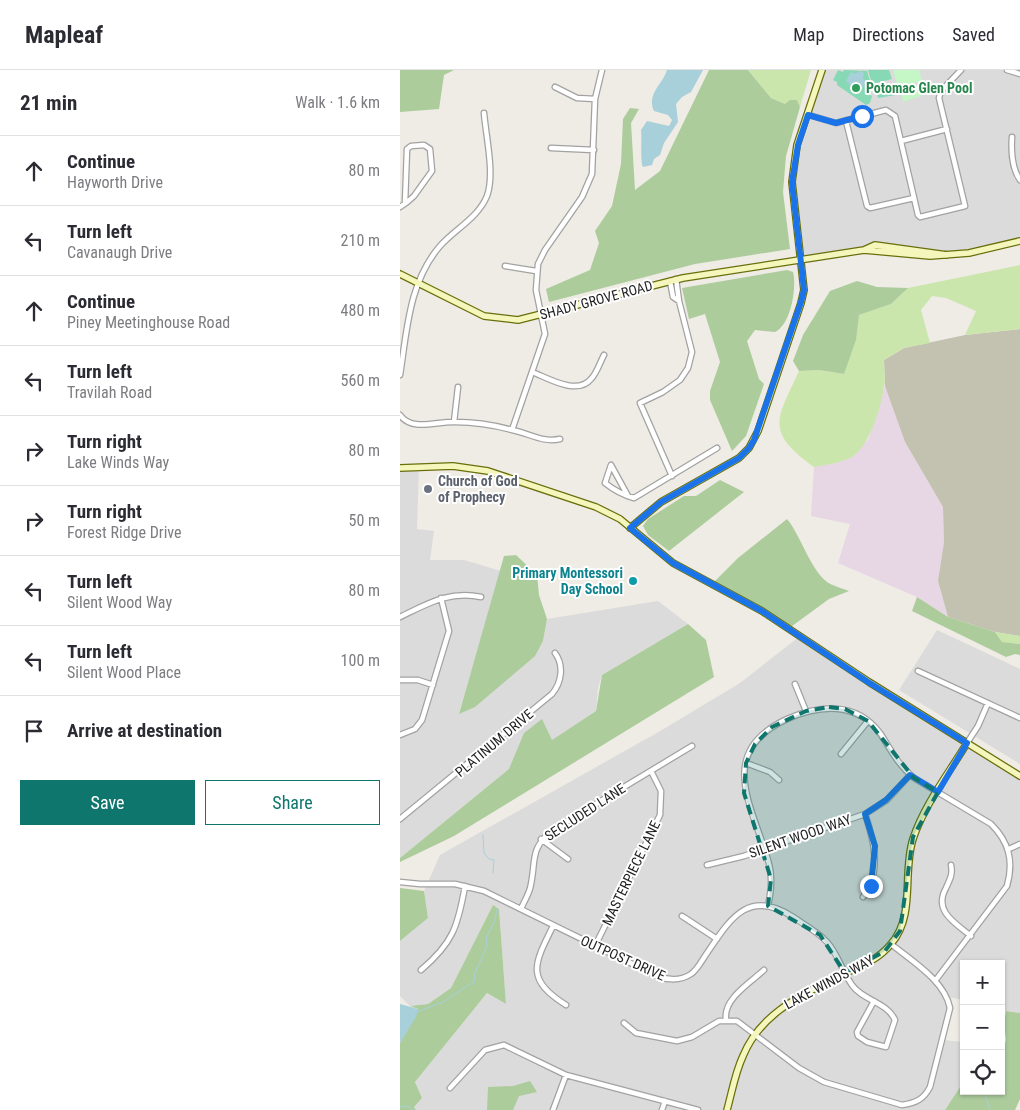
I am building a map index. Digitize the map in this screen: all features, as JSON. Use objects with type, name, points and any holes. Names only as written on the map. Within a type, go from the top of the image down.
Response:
[{"type":"main road","points":[[630,528],[661,502],[732,462],[749,448],[758,431],[804,290],[792,182],[798,145],[822,70]]},
{"type":"main road","name":"SHADY GROVE ROAD","points":[[400,274],[476,312],[495,319],[518,320],[673,280],[864,250],[875,245],[947,254],[969,253],[1020,241]]},
{"type":"main road","points":[[400,468],[453,466],[488,470],[591,504],[630,528],[673,563],[762,611],[868,682],[1020,776]]},
{"type":"main road","name":"LAKE WINDS WAY","points":[[727,1110],[738,1067],[755,1034],[768,1018],[783,1006],[877,957],[891,944],[900,932],[905,915],[908,863],[913,838],[967,743]]},
{"type":"street","points":[[512,430],[546,334],[536,290],[536,271],[545,250],[586,189],[592,174],[595,99],[602,70]]},
{"type":"street","points":[[808,115],[831,123],[886,110],[892,112],[920,217],[965,206],[940,94],[960,70]]},
{"type":"street","points":[[1007,70],[1020,74]]},
{"type":"street","points":[[555,87],[577,98],[595,99]]},
{"type":"street","points":[[400,375],[412,298],[419,283],[439,247],[475,214],[487,196],[490,175],[484,113]]},
{"type":"street","points":[[846,120],[867,206],[870,208],[914,198]]},
{"type":"street","points":[[901,141],[947,129]]},
{"type":"street","points":[[1012,137],[1011,149],[1017,176],[1020,180]]},
{"type":"street","points":[[400,207],[405,203],[432,171],[430,149],[424,145],[411,146],[407,149],[405,203]]},
{"type":"street","points":[[551,148],[594,150]]},
{"type":"street","points":[[505,266],[536,271]]},
{"type":"street","points":[[672,476],[640,402],[663,392],[680,380],[688,368],[692,352],[679,301],[673,297],[673,280]]},
{"type":"street","points":[[532,372],[568,385],[581,385],[592,379],[604,355]]},
{"type":"street","points":[[454,422],[458,387]]},
{"type":"street","points":[[400,415],[403,419],[414,424],[454,422],[512,430],[548,442],[560,439]]},
{"type":"street","points":[[628,496],[611,465],[605,483],[618,493],[634,498],[718,448]]},
{"type":"street","points":[[400,617],[440,598],[462,594],[481,597]]},
{"type":"street","points":[[400,735],[415,729],[419,725],[433,685],[448,631],[448,623],[440,598]]},
{"type":"street","name":"PLATINUM DRIVE","points":[[400,819],[552,694],[561,677],[560,664],[555,653]]},
{"type":"street","points":[[918,671],[1020,718]]},
{"type":"street","points":[[400,680],[418,680],[433,685]]},
{"type":"street","points":[[795,684],[806,711]]},
{"type":"street","points":[[967,743],[978,726],[988,703]]},
{"type":"street","points":[[874,1001],[857,1032],[858,1036],[867,1042],[886,1047],[895,1020],[893,1016],[874,1001],[852,986],[833,950],[820,935],[783,911],[768,906],[771,879],[763,848],[744,792],[743,778],[746,764],[755,744],[765,732],[781,722],[806,711],[836,708],[851,711],[868,721],[879,732],[896,761],[910,775],[991,824],[999,832],[1009,849],[1012,866],[1007,886],[935,982]]},
{"type":"street","points":[[841,754],[868,721]]},
{"type":"street","name":"SECLUDED LANE","points":[[520,909],[531,884],[533,855],[541,839],[551,831],[692,746]]},
{"type":"street","points":[[746,764],[770,772],[779,780]]},
{"type":"street","name":"MASTERPIECE LANE","points":[[595,946],[660,815],[661,791],[651,771]]},
{"type":"street","name":"SILENT WOOD WAY","points":[[706,865],[865,814],[886,800],[910,775]]},
{"type":"street","points":[[863,897],[871,886],[875,853],[874,839],[865,814]]},
{"type":"street","points":[[541,839],[568,859]]},
{"type":"street","points":[[1009,849],[1020,844]]},
{"type":"street","points":[[952,865],[952,877],[943,893],[942,905],[949,919],[971,936]]},
{"type":"street","name":"OUTPOST DRIVE","points":[[400,882],[465,886],[484,891],[659,977],[670,980],[680,979],[692,974],[730,920],[738,912],[753,906],[768,906]]},
{"type":"street","points":[[421,970],[439,955],[451,938],[465,886]]},
{"type":"street","points":[[682,916],[717,940]]},
{"type":"street","points":[[553,926],[538,958],[537,972],[545,991],[566,1006]]},
{"type":"street","points":[[624,1023],[636,1033],[677,1041],[692,1037],[726,1019],[737,1021],[799,1068],[824,1082],[902,1105],[914,1103],[926,1095],[930,1087],[950,1014],[948,996],[935,982],[891,944]]},
{"type":"street","points":[[726,1019],[725,1014],[730,1002],[764,970]]},
{"type":"street","points":[[450,1088],[477,1056],[485,1050],[498,1046],[514,1048],[566,1076],[698,1110]]},
{"type":"street","points":[[553,1110],[566,1076]]},
{"type":"street","points":[[662,1110],[665,1101]]},
{"type":"highlighted area","points":[[829,707],[845,709],[868,721],[914,778],[938,792],[913,837],[900,931],[885,951],[845,973],[820,935],[768,906],[771,879],[744,793],[746,763],[755,744],[772,727],[806,711]]},
{"type":"shaded area","points":[[822,70],[1020,70],[1020,241],[947,255],[875,245],[800,260],[795,156]]},
{"type":"shaded area","points":[[1020,329],[1020,636],[995,632],[948,617],[938,581],[944,542],[943,507],[905,442],[885,386],[884,360],[904,348],[965,335]]},
{"type":"shaded area","points":[[885,386],[905,442],[943,507],[944,542],[938,581],[948,617],[917,597],[838,563],[850,524],[811,516],[814,467],[836,463],[868,440]]},
{"type":"shaded area","points":[[419,467],[417,529],[434,531],[430,560],[464,560],[501,571],[459,713],[543,641],[547,619],[658,601],[688,624],[602,675],[598,688],[596,711],[509,769],[400,858],[400,468]]},
{"type":"shaded area","points":[[937,630],[1020,669],[1020,764],[899,690]]},
{"type":"shaded area","points":[[800,636],[1020,776],[1020,1013],[1005,1011],[1005,960],[960,960],[960,999],[948,997],[950,1008],[943,1040],[960,1042],[960,1087],[945,1110],[416,1110],[414,1107],[422,1098],[415,1082],[487,993],[506,1004],[499,909],[493,905],[451,988],[428,1004],[410,1006],[400,996],[400,941],[428,918],[424,891],[440,855],[662,730],[740,683]]},
{"type":"green space","points":[[400,70],[454,70],[444,75],[439,109],[400,112]]},
{"type":"green space","points":[[709,70],[748,70],[771,98],[785,104],[790,100],[797,100],[800,107],[786,156],[783,192],[790,249],[695,264],[549,302],[546,289],[590,270],[599,243],[595,231],[612,206],[621,164],[623,119],[630,108],[639,109],[631,123],[635,190],[660,171]]},
{"type":"green space","points":[[748,70],[811,70],[800,107],[797,100],[785,104],[771,98]]},
{"type":"green space","name":"Potomac Glen Pool","points":[[838,70],[843,72],[844,70],[867,71],[871,84],[867,93],[872,96],[870,103],[866,105],[837,85],[837,82],[833,80]]},
{"type":"green space","points":[[868,70],[889,70],[892,79],[872,84]]},
{"type":"green space","points":[[893,70],[919,70],[922,81],[898,87]]},
{"type":"green space","points":[[893,83],[896,95],[878,98],[875,88]]},
{"type":"green space","points":[[919,85],[921,96],[903,102],[901,90]]},
{"type":"green space","points":[[1020,265],[1020,329],[965,335],[976,311],[946,298],[932,296],[921,310],[930,343],[904,348],[884,360],[885,381],[883,396],[874,425],[858,451],[852,457],[843,461],[814,467],[798,455],[788,444],[782,434],[781,414],[799,371],[819,370],[844,374],[859,315],[891,304],[908,288]]},
{"type":"green space","points":[[787,270],[793,272],[794,287],[792,305],[785,322],[775,332],[755,330],[747,341],[759,379],[764,384],[746,436],[732,451],[710,400],[710,391],[720,362],[705,314],[689,319],[682,288]]},
{"type":"green space","points":[[857,281],[877,287],[908,288],[891,304],[859,315],[856,340],[844,374],[819,370],[799,371],[793,361],[803,335],[830,291]]},
{"type":"green space","points":[[720,480],[744,492],[669,551],[648,535],[643,526],[648,519],[684,496],[696,496]]},
{"type":"green space","points":[[787,519],[821,576],[827,582],[849,591],[829,599],[788,629],[712,584],[738,558]]},
{"type":"green space","points":[[516,555],[537,575],[539,595],[547,619],[543,641],[535,656],[475,707],[459,714],[504,556]]},
{"type":"green space","points":[[917,597],[948,617],[995,632],[1002,642],[1020,644],[1020,655],[1015,654],[1006,657],[912,611]]},
{"type":"green space","points":[[688,624],[706,640],[714,677],[454,836],[400,862],[400,858],[509,769],[524,733],[542,719],[552,740],[596,711],[602,675]]},
{"type":"green space","points":[[995,632],[1020,636],[1020,644],[1002,642]]},
{"type":"green space","points":[[400,888],[424,891],[428,918],[400,941]]},
{"type":"green space","points":[[493,905],[499,909],[506,1004],[487,993],[415,1082],[422,1098],[414,1107],[416,1110],[400,1110],[400,1043],[418,1009],[410,1006],[428,1004],[451,988]]},
{"type":"green space","points":[[1006,1011],[1020,1013],[1020,1099],[1015,1110],[945,1110],[960,1087],[960,1095],[1005,1095]]},
{"type":"green space","points":[[530,1081],[537,1092],[519,1096],[513,1110],[487,1110],[488,1087],[513,1086]]},
{"type":"water","points":[[667,70],[703,70],[691,92],[682,97],[676,104],[678,122],[664,143],[660,155],[654,159],[652,165],[643,167],[641,130],[647,121],[669,126],[672,120],[668,115],[654,111],[652,105],[656,89]]},
{"type":"water","points":[[860,71],[864,73],[863,79],[866,81],[861,90],[857,88],[855,90],[846,81],[851,72],[855,74]]},
{"type":"water","points":[[400,1004],[418,1009],[416,1017],[400,1043]]},
{"type":"waterway","points":[[483,835],[484,853],[489,859],[494,860],[493,873]]},
{"type":"waterway","points":[[417,1012],[443,1002],[475,981],[474,975],[487,946],[486,938],[495,920],[497,909]]},
{"type":"waterway","points":[[985,1095],[990,1110]]},
{"type":"waterway","points":[[400,1107],[408,1106],[413,1110]]},
{"type":"place","name":"Potomac Glen Pool","points":[[856,88]]},
{"type":"place","name":"Church of God of Prophecy","points":[[428,489]]},
{"type":"place","name":"Primary Montessori Day School","points":[[633,581]]},
{"type":"route","points":[[862,116],[831,123],[808,115],[795,156],[792,182],[804,290],[754,440],[739,458],[661,502],[649,510],[630,528],[673,563],[762,611],[868,682],[967,743],[938,792],[910,775],[886,800],[865,814],[875,846],[871,886]]}]
